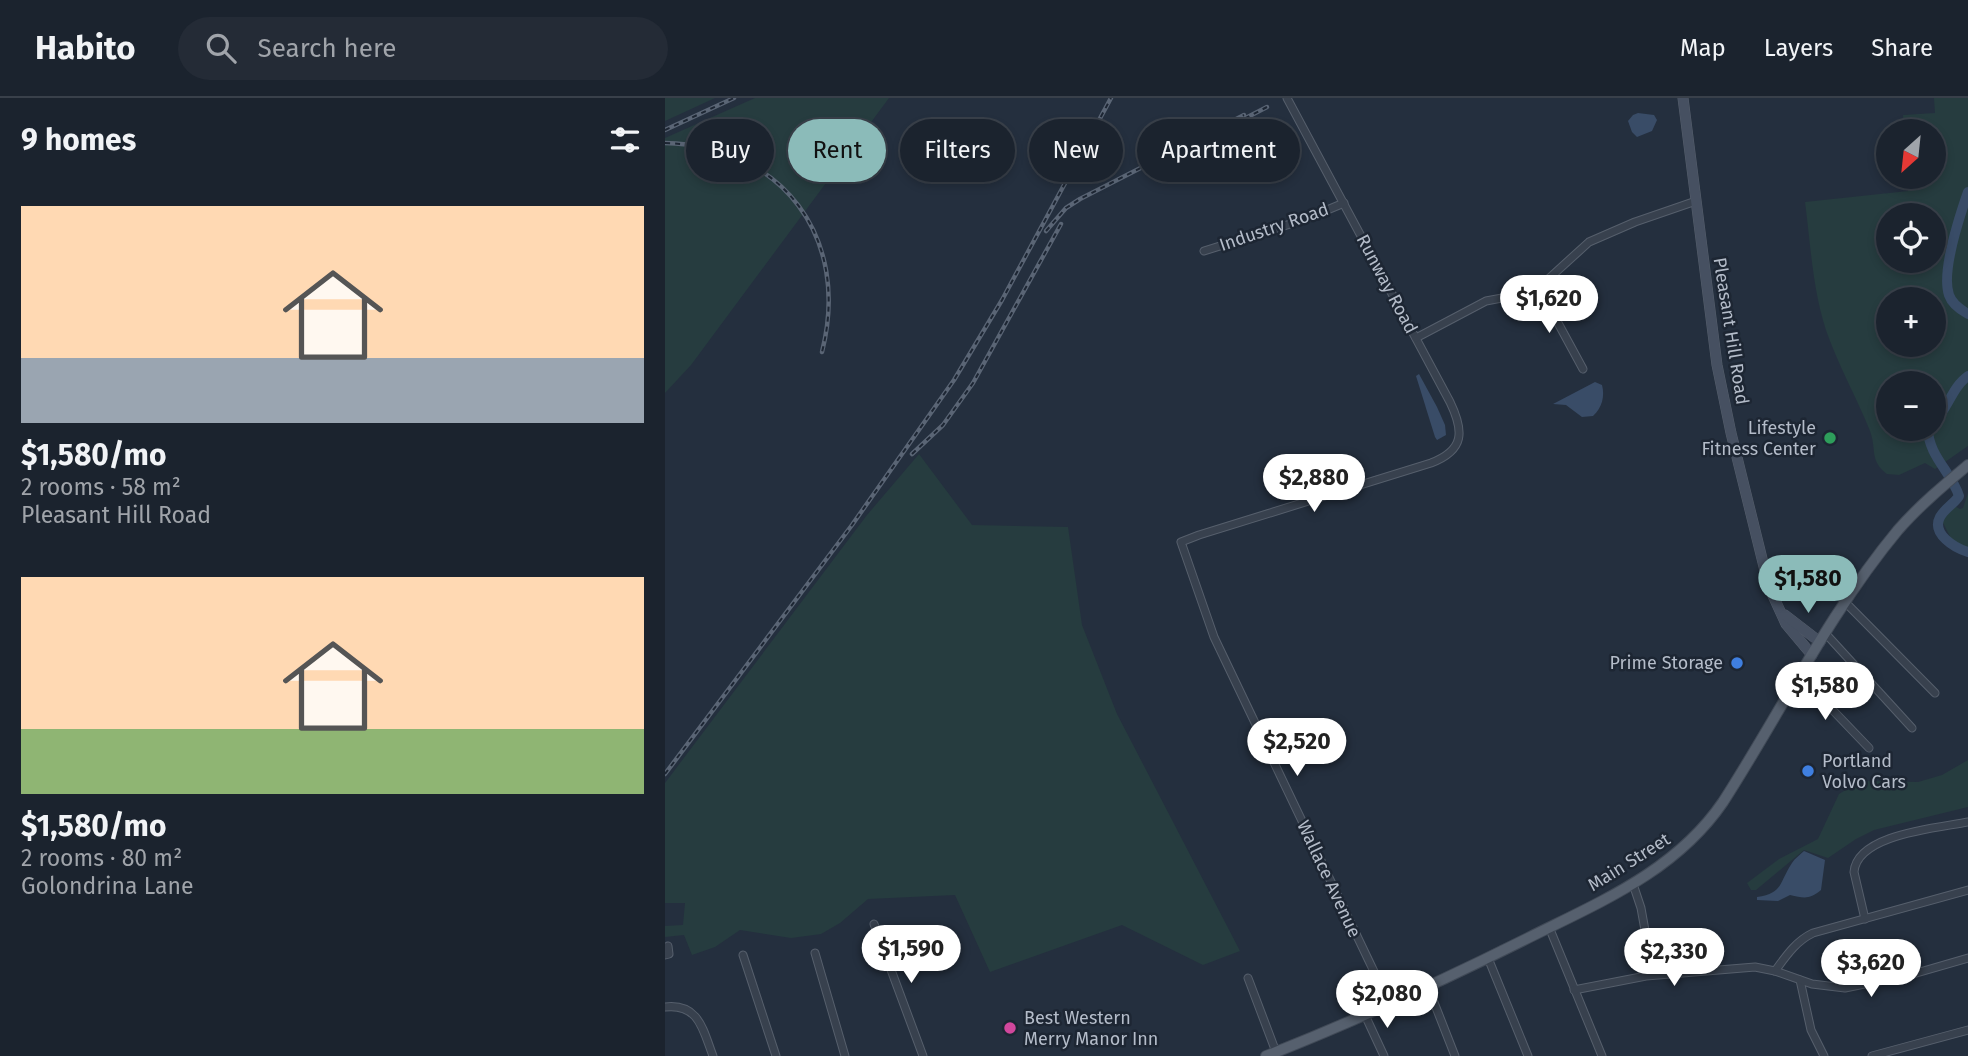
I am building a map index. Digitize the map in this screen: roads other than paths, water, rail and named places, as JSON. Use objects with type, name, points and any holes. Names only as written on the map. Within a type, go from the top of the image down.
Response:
[{"type":"main road","name":"Main Street","points":[[1271,1054],[1429,988],[1633,884],[1672,858],[1705,827],[1728,794],[1812,655],[1870,566],[1899,530],[1968,464]]},
{"type":"street","name":"Runway Road","points":[[1186,560],[1181,542],[1431,463],[1454,450],[1459,440],[1460,427],[1450,402],[1287,98]]},
{"type":"street","name":"Pleasant Hill Road","points":[[1683,98],[1721,389],[1765,575],[1792,634],[1812,655]]},
{"type":"street","points":[[1416,338],[1486,301],[1530,293],[1539,288],[1588,242],[1696,201]]},
{"type":"street","name":"Industry Road","points":[[1204,251],[1303,220],[1344,203]]},
{"type":"street","points":[[1539,288],[1583,369]]},
{"type":"street","name":"Wallace Avenue","points":[[1186,560],[1214,637],[1390,1005]]},
{"type":"street","points":[[1846,603],[1935,693]]},
{"type":"street","name":"Pleasant Hill Road","points":[[1777,606],[1789,619],[1823,638]]},
{"type":"street","points":[[1823,638],[1912,728]]},
{"type":"street","points":[[1800,676],[1869,748]]},
{"type":"street","points":[[1865,919],[1854,872],[1854,865],[1861,853],[1894,837],[1968,822]]},
{"type":"street","points":[[1633,884],[1641,908],[1653,975]]},
{"type":"street","points":[[1775,971],[1789,951],[1805,937],[1968,890]]},
{"type":"street","points":[[874,924],[923,1056]]},
{"type":"street","points":[[1549,927],[1602,1056]]},
{"type":"street","points":[[665,955],[669,954],[669,946]]},
{"type":"street","points":[[815,953],[845,1056]]},
{"type":"street","points":[[743,955],[776,1056]]},
{"type":"street","points":[[1488,958],[1528,1056]]},
{"type":"street","points":[[1574,989],[1653,975],[1742,968],[1775,971],[1834,988],[1856,987],[1968,958]]},
{"type":"street","points":[[1248,978],[1271,1054]]},
{"type":"street","points":[[1800,980],[1811,1030],[1824,1056]]},
{"type":"street","points":[[1429,988],[1455,1056]]},
{"type":"street","points":[[666,1007],[682,1007],[695,1016],[713,1056]]},
{"type":"street","points":[[1365,1016],[1384,1056]]},
{"type":"street","points":[[1872,1056],[1968,1030]]},
{"type":"water","points":[[1638,113],[1654,115],[1657,120],[1652,131],[1637,137],[1628,121]]},
{"type":"water","points":[[1419,374],[1445,425],[1446,435],[1437,440],[1416,376]]},
{"type":"water","points":[[1595,382],[1602,385],[1603,393],[1601,406],[1593,416],[1582,417],[1566,405],[1553,404]]},
{"type":"water","points":[[1804,851],[1825,860],[1821,890],[1806,897],[1790,895],[1778,901],[1757,900],[1757,897],[1772,893],[1780,886],[1793,861]]},
{"type":"waterway","points":[[1968,192],[1947,272],[1949,295],[1952,301],[1968,314]]},
{"type":"waterway","points":[[1946,406],[1958,386],[1968,376]]},
{"type":"waterway","points":[[1930,441],[1959,496],[1940,517],[1939,529],[1951,544],[1968,552]]},
{"type":"railway","points":[[665,130],[734,98]]},
{"type":"railway","points":[[665,774],[852,525],[954,380],[1002,300],[1111,98]]},
{"type":"railway","points":[[1244,119],[1267,107]]},
{"type":"railway","points":[[1046,231],[1066,208],[1080,199],[1244,115]]},
{"type":"railway","points":[[665,143],[707,148],[743,161],[774,180],[799,206],[816,237],[826,272],[828,310],[822,352]]},
{"type":"railway","points":[[912,454],[943,425],[973,383],[1061,224]]},
{"type":"place","name":"Lifestyle Fitness Center","points":[[1830,438]]},
{"type":"place","name":"Prime Storage","points":[[1737,663]]},
{"type":"place","name":"Portland Volvo Cars","points":[[1808,771]]},
{"type":"place","name":"Best Western Merry Manor Inn","points":[[1010,1028]]}]
